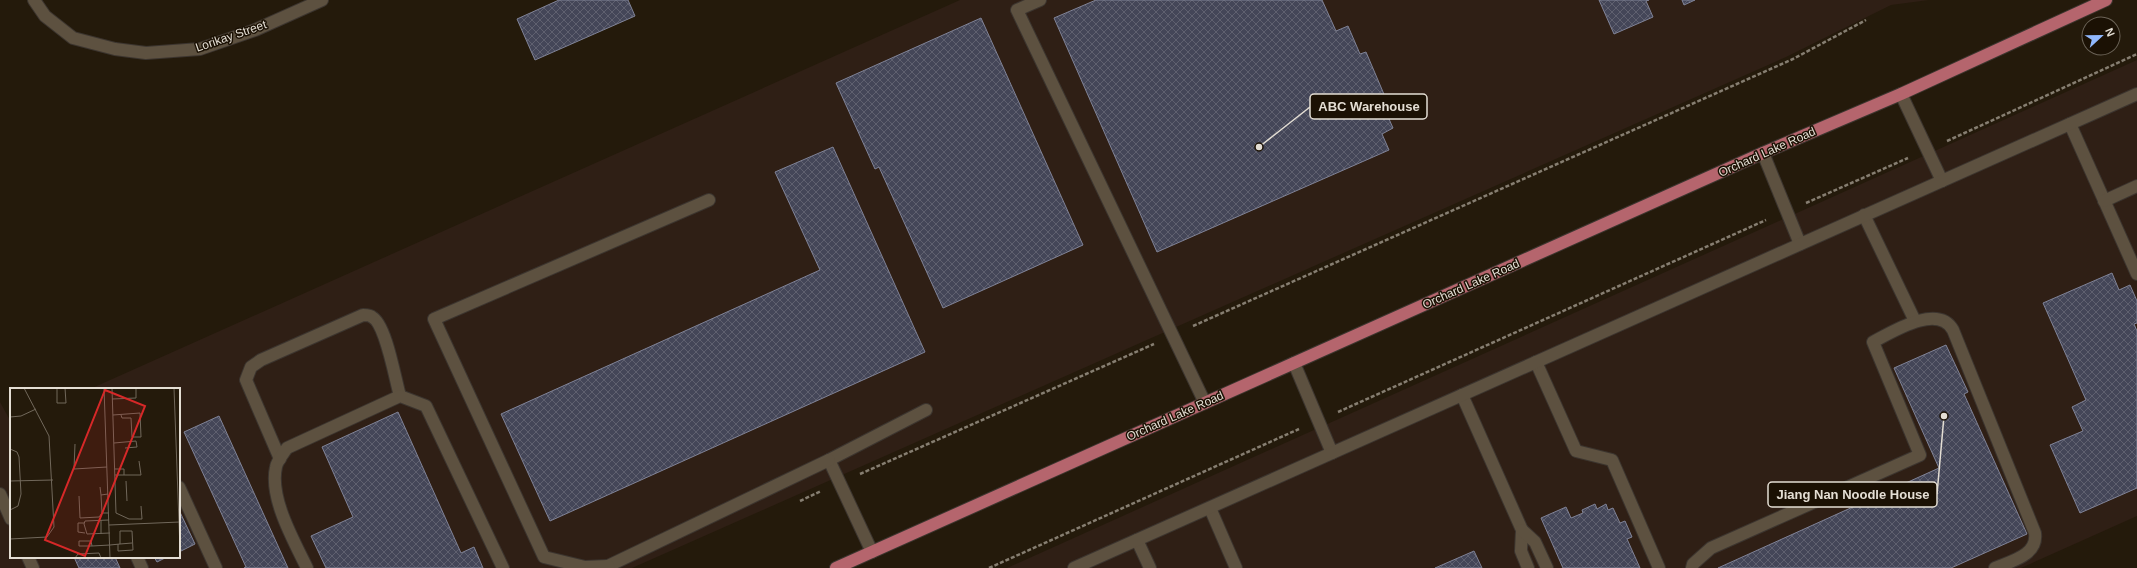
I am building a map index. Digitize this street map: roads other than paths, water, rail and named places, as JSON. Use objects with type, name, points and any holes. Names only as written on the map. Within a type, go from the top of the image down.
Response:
[{"type":"main road","name":"Orchard Lake Road","points":[[836,568],[1764,153],[1901,94],[2106,0]]},
{"type":"street","name":"Lorikay Street","points":[[34,0],[45,16],[73,38],[115,49],[146,53],[200,49],[255,30],[322,0]]},
{"type":"street","points":[[1040,0],[1017,10],[1205,403]]},
{"type":"street","points":[[1901,94],[1929,149],[1942,181]]},
{"type":"street","points":[[1074,568],[2137,94]]},
{"type":"street","points":[[2070,124],[2137,274]]},
{"type":"street","points":[[1764,153],[1800,244]]},
{"type":"street","points":[[2104,201],[2137,186]]},
{"type":"street","points":[[709,200],[434,319],[544,557],[585,567],[609,567],[829,460],[926,410]]},
{"type":"street","points":[[1864,215],[1915,321]]},
{"type":"street","points":[[280,459],[246,380],[251,367],[261,360],[363,315],[372,317],[379,324],[385,340],[400,396]]},
{"type":"street","points":[[1692,568],[1693,564],[1711,548],[1920,455],[1873,342],[1915,321],[1939,319],[1950,326],[2035,533],[2036,540],[2029,552],[1995,568]]},
{"type":"street","points":[[1536,362],[1576,451],[1612,460],[1659,568]]},
{"type":"street","points":[[1294,363],[1332,453]]},
{"type":"street","points":[[1462,395],[1522,530],[1535,542],[1547,568]]},
{"type":"street","points":[[307,568],[281,510],[276,488],[276,467],[280,459],[287,448],[400,396],[426,406],[503,568]]},
{"type":"street","points":[[829,460],[872,552]]},
{"type":"street","points":[[180,490],[216,568]]},
{"type":"street","points":[[0,494],[10,516]]},
{"type":"street","points":[[1210,508],[1236,568]]},
{"type":"street","points":[[1522,530],[1521,551],[1528,568]]},
{"type":"street","points":[[1138,540],[1150,568]]},
{"type":"street","points":[[28,558],[33,568]]},
{"type":"street","points":[[137,558],[142,568]]},
{"type":"place","name":"ABC Warehouse","points":[[1259,147]]},
{"type":"place","name":"Jiang Nan Noodle House","points":[[1944,416]]}]
